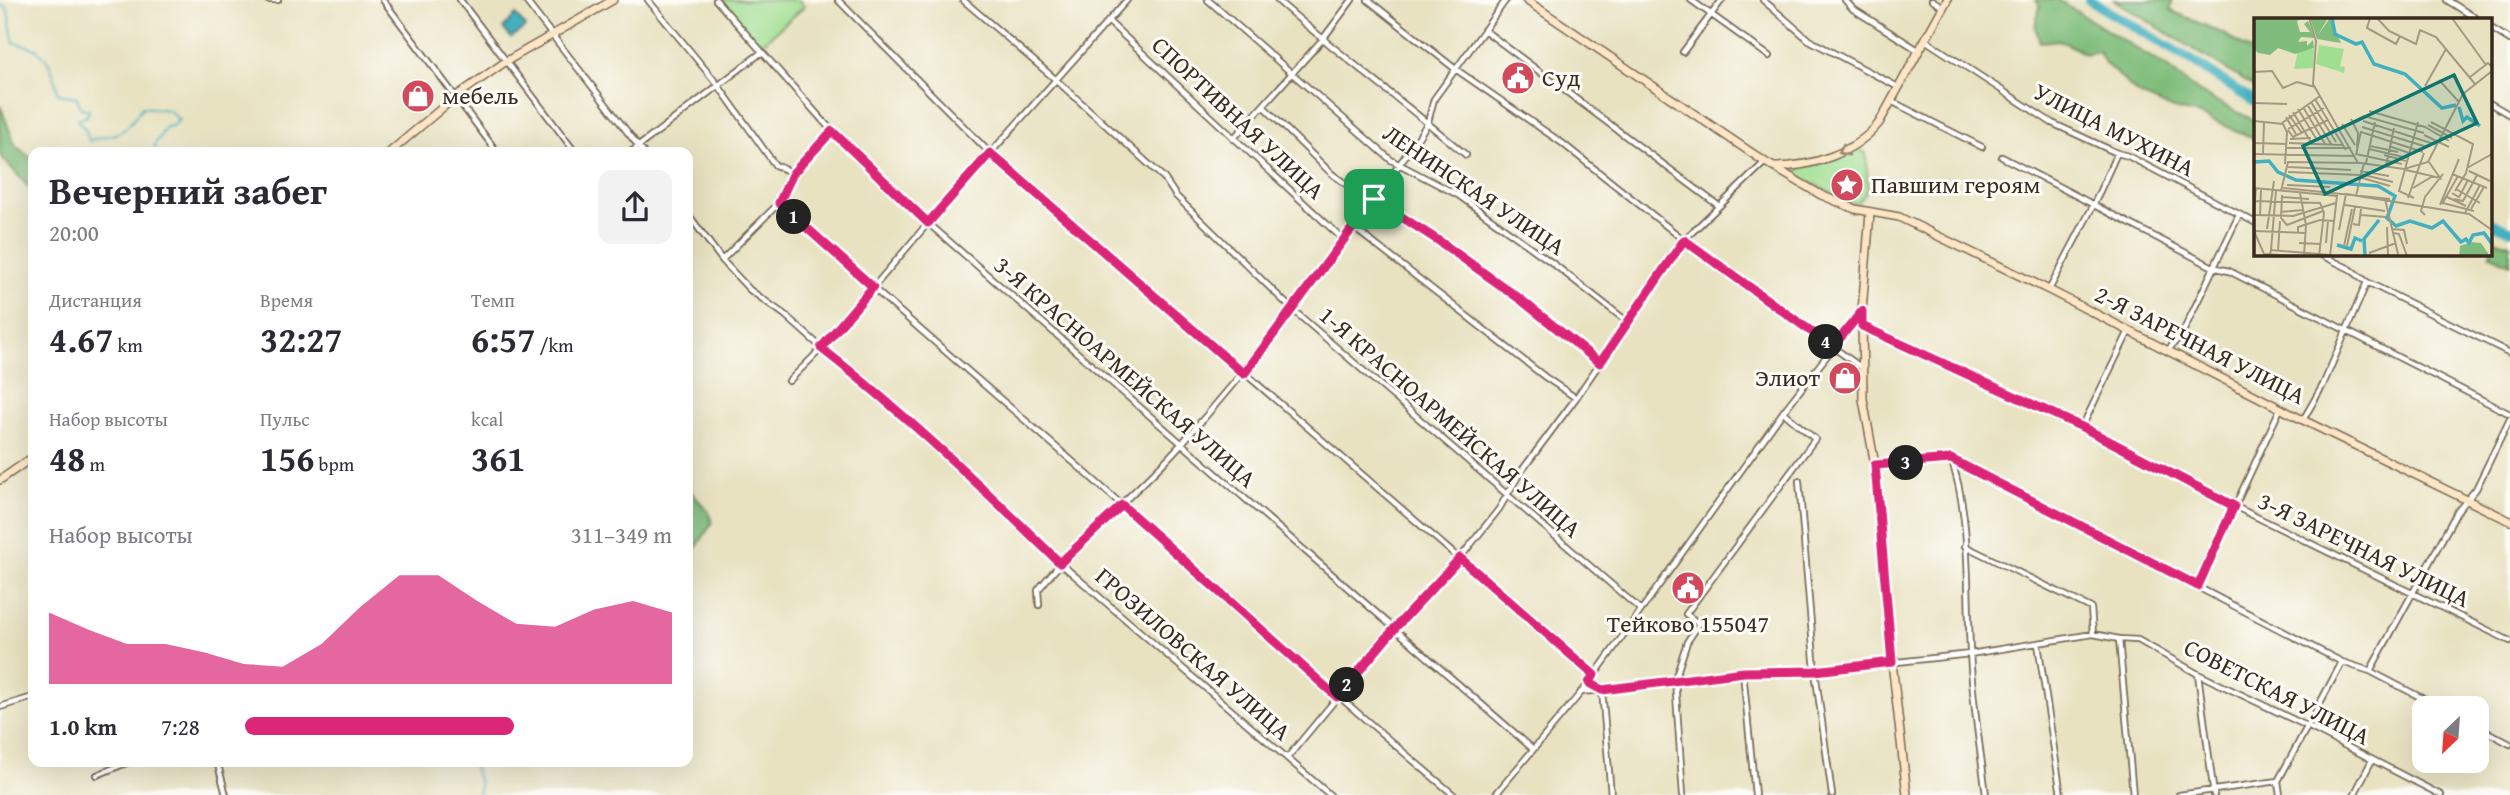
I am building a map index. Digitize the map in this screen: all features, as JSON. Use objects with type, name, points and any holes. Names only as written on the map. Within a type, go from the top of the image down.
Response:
[{"type":"main road","points":[[396,147],[456,97],[505,62],[613,0]]},
{"type":"main road","name":"2-Я ЗАРЕЧНАЯ УЛИЦА","points":[[1526,0],[1791,178],[1833,200],[1870,213],[1899,217],[2510,521]]},
{"type":"main road","points":[[1773,167],[1800,164],[1835,155],[1869,136],[1879,123],[1945,4]]},
{"type":"main road","points":[[1791,178],[1800,164]]},
{"type":"main road","points":[[1870,213],[1862,311],[1863,399],[1875,465],[1907,795]]},
{"type":"main road","points":[[0,480],[28,460]]},
{"type":"street","points":[[268,0],[278,0]]},
{"type":"street","points":[[383,0],[493,147]]},
{"type":"street","points":[[460,0],[572,147]]},
{"type":"street","points":[[526,0],[639,146],[762,52]]},
{"type":"street","points":[[648,0],[718,85],[775,165],[793,173]]},
{"type":"street","name":"3-Я КРАСНОАРМЕЙСКАЯ УЛИЦА","points":[[716,0],[832,131],[928,223],[1532,749]]},
{"type":"street","points":[[838,0],[990,153],[1594,675]]},
{"type":"street","name":"1-Я КРАСНОАРМЕЙСКАЯ УЛИЦА","points":[[963,0],[1164,178],[1176,195],[1293,310],[1641,610]]},
{"type":"street","points":[[789,381],[1127,0]]},
{"type":"street","name":"ЛЕНИНСКАЯ УЛИЦА","points":[[1209,0],[1391,160],[1458,195],[1500,223],[1629,323]]},
{"type":"street","points":[[1277,0],[1322,40],[1466,155]]},
{"type":"street","points":[[1233,139],[1293,74],[1352,0]]},
{"type":"street","points":[[1368,0],[1454,68],[1562,143],[1684,240],[1863,369]]},
{"type":"street","points":[[1039,605],[1038,590],[1060,563],[1181,445],[1244,374],[1400,164],[1428,122],[1434,99],[1454,68],[1506,0]]},
{"type":"street","points":[[1691,0],[1769,56]]},
{"type":"street","points":[[1684,52],[1722,0]]},
{"type":"street","points":[[1763,0],[1809,40],[1899,88]]},
{"type":"street","points":[[1845,0],[1862,16],[1918,50]]},
{"type":"street","points":[[1932,0],[1945,4]]},
{"type":"street","points":[[2447,0],[2475,18]]},
{"type":"street","name":"СПОРТИВНАЯ УЛИЦА","points":[[1108,21],[1345,241]]},
{"type":"street","points":[[2492,29],[2510,40]]},
{"type":"street","points":[[1484,30],[1719,206]]},
{"type":"street","name":"УЛИЦА МУХИНА","points":[[1924,40],[2052,123],[2128,156],[2254,222]]},
{"type":"street","points":[[1891,101],[1982,147]]},
{"type":"street","points":[[2492,105],[2510,115]]},
{"type":"street","points":[[1263,106],[1332,174],[1439,241],[1510,292],[1600,363]]},
{"type":"street","points":[[722,261],[779,203],[793,173],[832,131]]},
{"type":"street","points":[[2049,290],[2117,153]]},
{"type":"street","points":[[2002,157],[2213,267],[2229,271],[2510,416],[2476,489],[2457,512],[2370,671]]},
{"type":"street","points":[[1287,758],[1499,509],[1520,473],[1629,323],[1684,240],[1765,162]]},
{"type":"street","points":[[779,203],[1337,697],[1454,795]]},
{"type":"street","points":[[2168,350],[2182,334],[2239,215]]},
{"type":"street","name":"ГРОЗИЛОВСКАЯ УЛИЦА","points":[[693,221],[722,261],[750,290],[785,315],[947,453],[1060,563],[1330,795]]},
{"type":"street","points":[[1354,228],[1545,377],[1576,398]]},
{"type":"street","points":[[2323,256],[2350,269],[2367,282],[2510,353]]},
{"type":"street","points":[[2303,420],[2323,385],[2367,282]]},
{"type":"street","points":[[1495,795],[1589,683],[1783,412],[1862,311]]},
{"type":"street","name":"3-Я ЗАРЕЧНАЯ УЛИЦА","points":[[1862,326],[2082,427],[2234,506],[2510,641]]},
{"type":"street","points":[[2082,427],[2130,330]]},
{"type":"street","points":[[2198,586],[2280,408]]},
{"type":"street","points":[[1683,795],[1675,679],[1687,642],[1699,624],[1686,614],[1815,439],[1783,412]]},
{"type":"street","points":[[1875,465],[1951,459],[2342,662],[2370,671],[2418,696]]},
{"type":"street","points":[[1951,459],[1957,476],[1965,546],[1970,654],[1986,795]]},
{"type":"street","points":[[1800,481],[1815,671],[1832,795]]},
{"type":"street","points":[[1580,692],[1744,672],[1815,671],[1970,654],[2093,634],[2091,608],[1965,546]]},
{"type":"street","name":"СОВЕТСКАЯ УЛИЦА","points":[[2093,634],[2137,639],[2198,674],[2309,726],[2441,795]]},
{"type":"street","points":[[2119,639],[2133,795]]},
{"type":"street","points":[[2038,644],[2061,795]]},
{"type":"street","points":[[2280,795],[2278,781],[2342,662]]},
{"type":"street","points":[[1744,672],[1755,795]]},
{"type":"street","points":[[2198,674],[2214,793]]},
{"type":"street","points":[[1589,683],[1602,690]]},
{"type":"street","points":[[1602,690],[1611,795]]},
{"type":"street","points":[[0,707],[28,699]]},
{"type":"street","points":[[2489,733],[2510,744]]},
{"type":"street","points":[[2354,795],[2372,760]]},
{"type":"street","points":[[97,775],[116,767]]},
{"type":"street","points":[[219,767],[226,795]]},
{"type":"street","points":[[2179,795],[2214,793],[2278,781]]},
{"type":"green space","points":[[721,0],[799,0],[804,7],[760,45]]},
{"type":"green space","points":[[2036,0],[2058,0],[2168,68],[2198,92],[2251,119],[2254,122],[2254,138],[2200,115],[2173,109],[2138,94],[2105,63],[2098,51],[2086,54],[2060,40],[2040,42],[2035,26],[2040,7]]},
{"type":"green space","points":[[2114,0],[2173,0],[2170,9],[2174,12],[2224,34],[2254,53],[2254,87]]},
{"type":"green space","points":[[0,105],[15,145],[28,156],[28,186],[0,155]]},
{"type":"green space","points":[[1858,149],[1866,153],[1868,190],[1859,202],[1853,204],[1799,177],[1796,172],[1801,167]]},
{"type":"green space","points":[[2492,238],[2510,244],[2510,264],[2492,255]]},
{"type":"green space","points":[[693,494],[708,511],[712,523],[693,550]]},
{"type":"water","points":[[516,15],[526,27],[511,38],[503,28]]},
{"type":"waterway","points":[[2089,0],[2194,62],[2254,102]]},
{"type":"waterway","points":[[0,5],[7,8],[14,42],[37,50],[47,60],[58,94],[77,97],[81,108],[89,110],[87,116],[77,120],[85,129],[89,141],[122,131],[142,107],[168,110],[179,120],[166,127],[155,147]]},
{"type":"waterway","points":[[2492,223],[2510,230]]},
{"type":"waterway","points":[[474,767],[480,786],[478,795]]},
{"type":"place","name":"Суд","points":[[1518,78]]},
{"type":"place","name":"мебель","points":[[418,96]]},
{"type":"place","name":"Павшим героям","points":[[1847,185]]},
{"type":"place","name":"Элиот","points":[[1845,378]]},
{"type":"place","name":"Тейково 155047","points":[[1688,588]]},
{"type":"route","points":[[832,131],[928,223],[990,153],[1244,374],[1374,199],[1520,299],[1600,363],[1684,240],[1833,347],[1862,311],[1862,326],[2082,427],[2234,506],[2198,586],[1951,459],[1875,465],[1892,662],[1815,671],[1744,672],[1602,690],[1589,683],[1594,675],[1460,558],[1395,628],[1337,697],[1122,505],[1060,563],[947,453],[821,348],[873,287],[779,203],[793,173],[832,131]]}]
